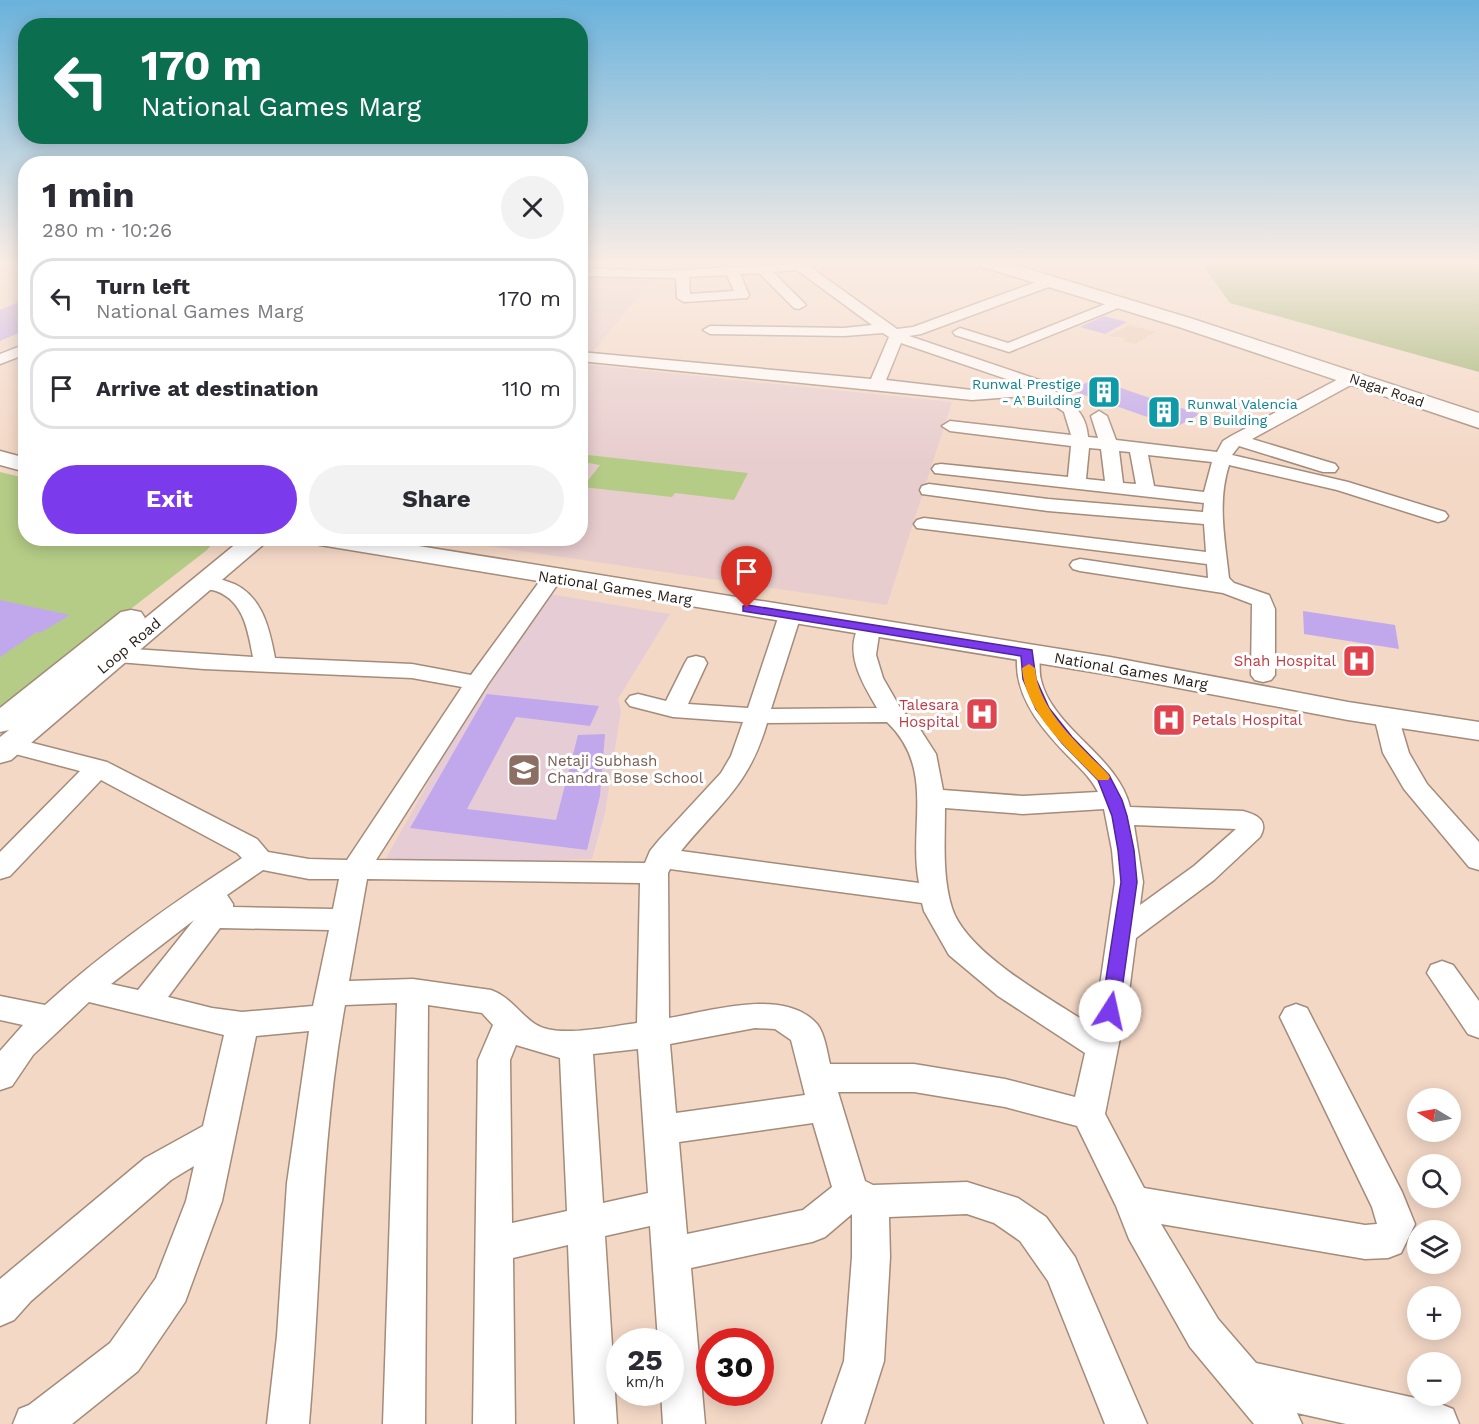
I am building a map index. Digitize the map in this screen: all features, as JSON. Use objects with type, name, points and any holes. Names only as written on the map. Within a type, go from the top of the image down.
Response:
[{"type":"highway","name":"Nagar Road","points":[[1202,328],[1479,421]]},
{"type":"highway","name":"Nagar Road","points":[[1252,328],[1479,402]]},
{"type":"main road","points":[[0,443],[18,447]]},
{"type":"main road","points":[[0,447],[18,452]]},
{"type":"main road","points":[[0,453],[18,458]]},
{"type":"main road","points":[[0,458],[18,463]]},
{"type":"main road","name":"Loop Road","points":[[3,741],[221,546]]},
{"type":"main road","name":"Loop Road","points":[[3,741],[118,655],[249,546]]},
{"type":"main road","name":"National Games Marg","points":[[373,546],[552,578],[779,607],[869,628],[1028,653],[1263,685],[1347,691],[1479,712]]},
{"type":"main road","points":[[380,546],[779,607]]},
{"type":"main road","points":[[428,546],[779,607],[1263,685]]},
{"type":"main road","name":"National Games Marg","points":[[464,546],[1112,648],[1386,716],[1479,731]]},
{"type":"street","points":[[778,328],[892,333],[923,328]]},
{"type":"street","points":[[886,328],[892,333],[1045,387],[1043,390]]},
{"type":"street","points":[[960,332],[1009,348],[1056,328]]},
{"type":"street","points":[[877,384],[892,333]]},
{"type":"street","points":[[0,360],[18,352]]},
{"type":"street","points":[[588,357],[972,395],[1043,390],[1075,415],[1081,460],[1076,483]]},
{"type":"street","points":[[1227,587],[1219,580],[1211,498],[1221,458],[1229,445],[1237,440],[1352,378]]},
{"type":"street","points":[[1099,416],[1109,445],[1116,488]]},
{"type":"street","points":[[950,426],[1221,458],[1441,511],[1237,440]]},
{"type":"street","points":[[1138,449],[1146,491]]},
{"type":"street","points":[[941,469],[1211,498]]},
{"type":"street","points":[[1043,537],[1051,481]]},
{"type":"street","points":[[928,489],[1048,505],[1213,519]]},
{"type":"street","points":[[924,524],[1217,559]]},
{"type":"street","points":[[1080,565],[1227,587],[1261,600],[1264,609],[1263,685]]},
{"type":"street","points":[[288,1424],[297,1336],[304,1183],[330,1005],[355,870],[477,684],[552,578]]},
{"type":"street","points":[[206,582],[236,592],[246,600],[263,649],[265,664]]},
{"type":"street","points":[[684,1424],[652,1034],[657,866],[732,776],[744,753],[758,716],[779,607]]},
{"type":"street","points":[[869,628],[865,655],[871,678],[893,715],[907,728],[923,754],[932,798],[931,874],[938,911],[960,947],[1009,988],[1102,1048]]},
{"type":"street","points":[[1028,653],[1029,679],[1042,709],[1067,740],[1104,778],[1117,808],[1126,850],[1129,882],[1120,934],[1114,992],[1088,1115],[1133,1203],[1142,1227],[1204,1333],[1281,1424]]},
{"type":"street","points":[[118,655],[412,672],[443,675],[477,684]]},
{"type":"street","points":[[673,710],[696,663]]},
{"type":"street","points":[[638,701],[673,710],[758,716],[893,715]]},
{"type":"street","points":[[1386,716],[1396,753],[1417,789],[1479,860]]},
{"type":"street","points":[[3,741],[98,768],[247,846],[260,860],[309,869],[657,866],[935,895]]},
{"type":"street","points":[[0,869],[98,768]]},
{"type":"street","points":[[932,798],[1023,805],[1117,808],[1244,820],[1250,823],[1250,831],[1204,873],[1120,934]]},
{"type":"street","points":[[0,1076],[22,1046],[83,989],[210,905],[260,860]]},
{"type":"street","points":[[210,905],[346,920]]},
{"type":"street","points":[[145,1004],[210,905]]},
{"type":"street","points":[[1442,974],[1479,1024]]},
{"type":"street","points":[[83,989],[212,1021],[242,1025],[330,1005],[413,991],[491,1002],[527,1036],[558,1045],[652,1034],[755,1016],[781,1017],[805,1033],[842,1167],[861,1196],[871,1257],[864,1361],[843,1424]]},
{"type":"street","points":[[404,1424],[413,991]]},
{"type":"street","points":[[0,1008],[51,1019]]},
{"type":"street","points":[[1133,1203],[1365,1242],[1388,1241],[1396,1224],[1389,1204],[1296,1017]]},
{"type":"street","points":[[494,1424],[494,1060],[510,1022]]},
{"type":"street","points":[[34,1424],[40,1422],[124,1357],[171,1288],[204,1201],[242,1025]]},
{"type":"street","points":[[576,1043],[596,1424]]},
{"type":"street","points":[[660,1130],[820,1093],[914,1078],[1005,1093],[1088,1115]]},
{"type":"street","points":[[0,1307],[17,1288],[158,1169],[219,1134]]},
{"type":"street","points":[[671,1255],[812,1225],[861,1196],[967,1198],[1005,1210],[1033,1229],[1062,1270],[1126,1424]]},
{"type":"street","points":[[494,1245],[667,1205]]},
{"type":"street","points":[[1242,1380],[1438,1424]]},
{"type":"shaded area","points":[[588,328],[612,328],[589,357]]},
{"type":"shaded area","points":[[1122,328],[1142,328],[1156,332],[1135,344],[1123,341],[1126,338],[1108,336]]},
{"type":"shaded area","points":[[588,365],[952,402],[887,605],[487,546],[588,546]]},
{"type":"shaded area","name":"Netaji Subhash Chandra Bose School","points":[[544,593],[670,614],[618,699],[621,711],[605,813],[592,859],[398,865],[391,863],[386,858],[460,726]]},
{"type":"green space","points":[[1322,328],[1479,328],[1479,372]]},
{"type":"green space","points":[[588,455],[748,473],[734,500],[675,493],[672,497],[588,488],[588,481],[600,465],[588,463]]},
{"type":"green space","points":[[0,472],[18,476],[18,546],[210,546],[207,550],[0,710]]},
{"type":"building","points":[[0,328],[18,328],[18,333],[0,341]]},
{"type":"building","points":[[1085,328],[1115,328],[1105,334]]},
{"type":"building","points":[[1095,379],[1200,414],[1176,427],[1070,390]]},
{"type":"building","points":[[0,600],[70,615],[40,633],[37,632],[0,657]]},
{"type":"building","points":[[1303,611],[1395,625],[1399,649],[1304,634]]},
{"type":"building","points":[[487,694],[599,706],[590,726],[516,717],[467,809],[556,820],[578,735],[605,734],[600,796],[587,850],[410,828]]},
{"type":"slow traffic","points":[[1029,668],[1029,679],[1042,709],[1067,740],[1103,777]]},
{"type":"place","name":"Runwal Prestige - A Building","points":[[1104,392]]},
{"type":"place","name":"Runwal Valencia - B Building","points":[[1164,412]]},
{"type":"place","name":"Shah Hospital","points":[[1359,661]]},
{"type":"place","name":"Talesara Hospital","points":[[982,714]]},
{"type":"place","name":"Petals Hospital","points":[[1169,720]]},
{"type":"place","name":"Netaji Subhash Chandra Bose School","points":[[524,770]]},
{"type":"route","points":[[747,608],[1028,653],[1029,679],[1042,709],[1067,740],[1104,778],[1115,800],[1119,816],[1126,850],[1129,882],[1110,1011]]}]
